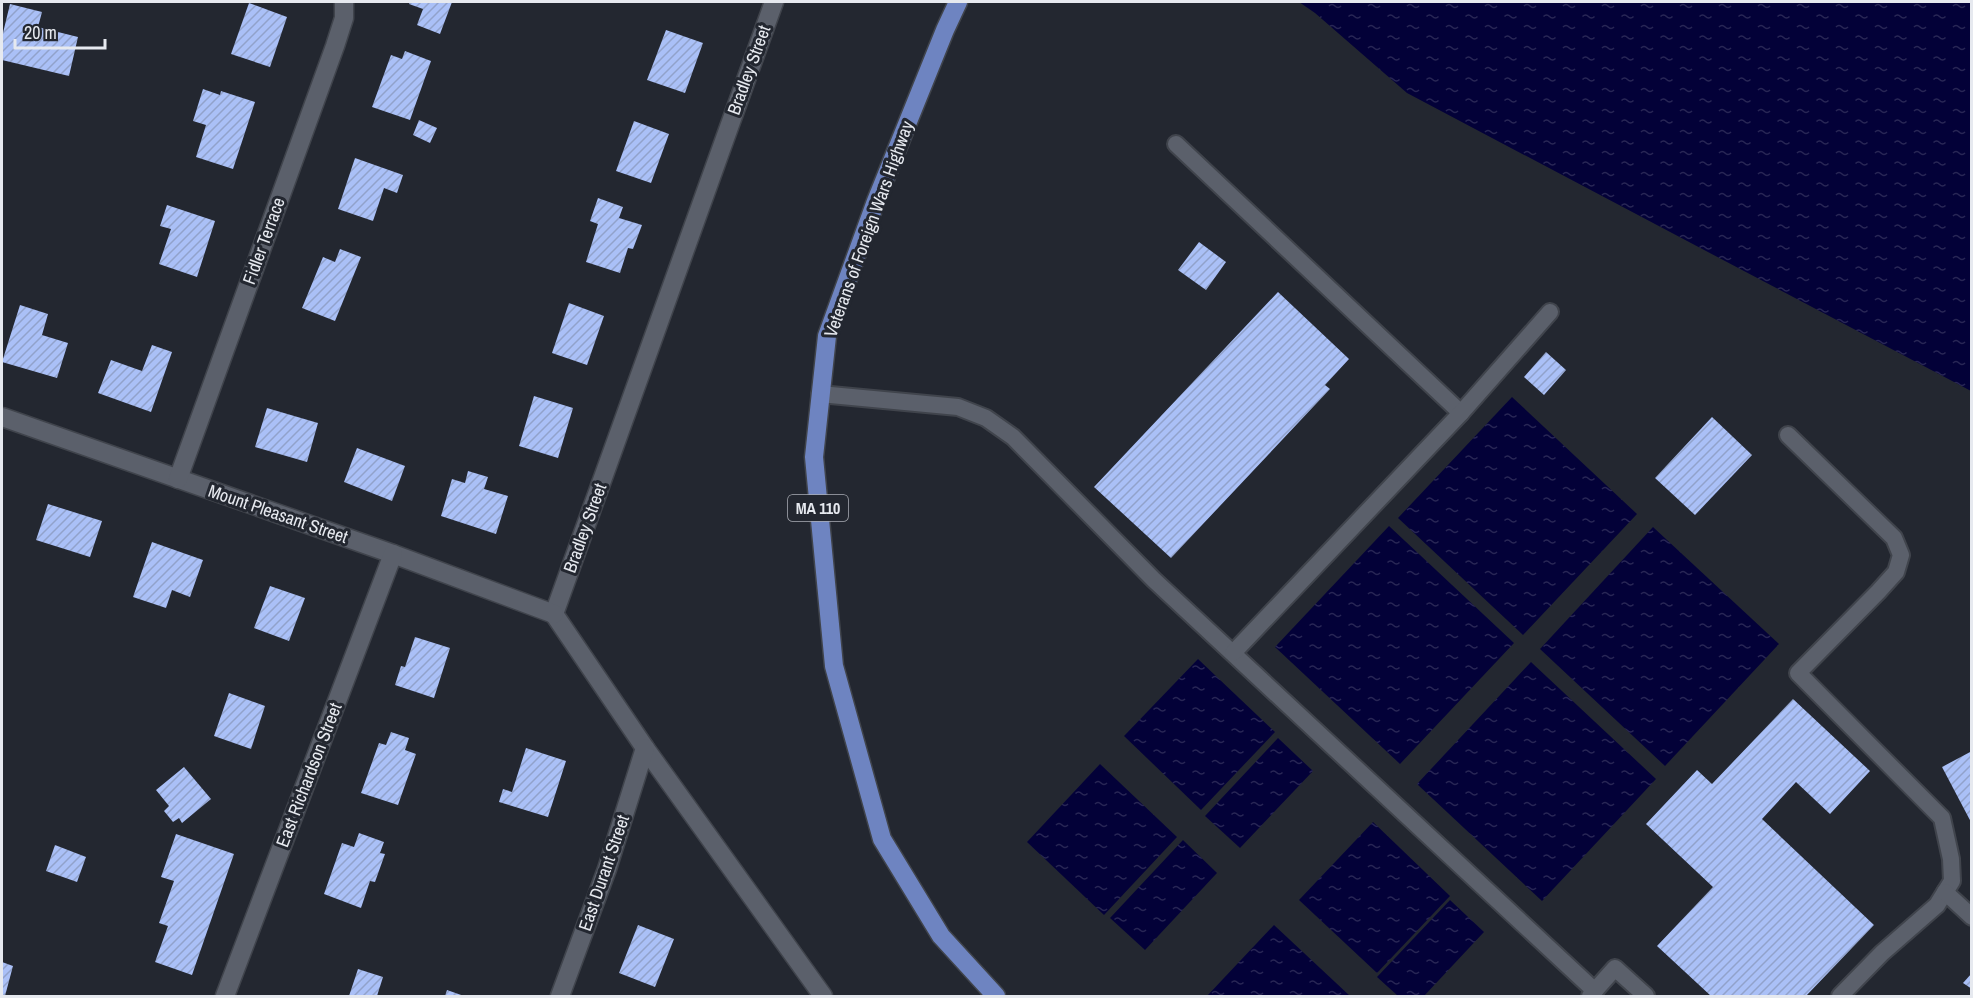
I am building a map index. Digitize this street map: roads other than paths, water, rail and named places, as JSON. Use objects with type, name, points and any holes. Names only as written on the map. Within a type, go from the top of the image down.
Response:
[{"type":"main road","name":"Veterans of Foreign Wars Highway","points":[[958,2],[876,201],[827,336],[814,457],[834,666],[882,839],[941,936],[996,996]]},
{"type":"street","name":"Fidler Terrace","points":[[178,479],[335,46],[344,18],[344,2]]},
{"type":"street","name":"Bradley Street","points":[[554,614],[774,2]]},
{"type":"street","name":"Mount Pleasant Street","points":[[2,417],[393,554],[554,614]]},
{"type":"street","name":"East Richardson Street","points":[[225,996],[393,554]]},
{"type":"street","points":[[554,614],[645,748],[823,996]]},
{"type":"street","name":"East Durant Street","points":[[560,996],[607,869],[645,748]]},
{"type":"lane","points":[[1176,144],[1461,413]]},
{"type":"lane","points":[[1233,653],[1461,413],[1550,312]]},
{"type":"lane","points":[[820,394],[958,407],[986,418],[1013,437],[1154,580],[1592,993],[1616,968],[1646,996]]},
{"type":"lane","points":[[1788,435],[1894,538],[1901,555],[1896,572],[1798,673],[1942,818],[1952,859],[1952,881],[1937,904],[1840,996]]},
{"type":"lane","points":[[1945,892],[1971,917]]},
{"type":"water","points":[[1299,2],[1971,2],[1971,391],[1407,93],[1315,13]]},
{"type":"water","points":[[1512,397],[1637,514],[1523,635],[1398,518]]},
{"type":"water","points":[[1389,526],[1514,643],[1400,764],[1275,647]]},
{"type":"water","points":[[1653,527],[1779,644],[1665,766],[1540,649]]},
{"type":"water","points":[[1198,659],[1275,732],[1201,810],[1124,736]]},
{"type":"water","points":[[1531,662],[1656,779],[1542,901],[1417,784]]},
{"type":"water","points":[[1278,738],[1313,771],[1240,848],[1205,816]]},
{"type":"water","points":[[1100,764],[1177,837],[1104,915],[1027,842]]},
{"type":"water","points":[[1373,822],[1450,896],[1377,973],[1299,900]]},
{"type":"water","points":[[1183,840],[1217,873],[1145,950],[1110,918]]},
{"type":"water","points":[[1450,900],[1484,932],[1424,996],[1398,996],[1377,977]]},
{"type":"water","points":[[1274,925],[1350,996],[1207,996]]}]
